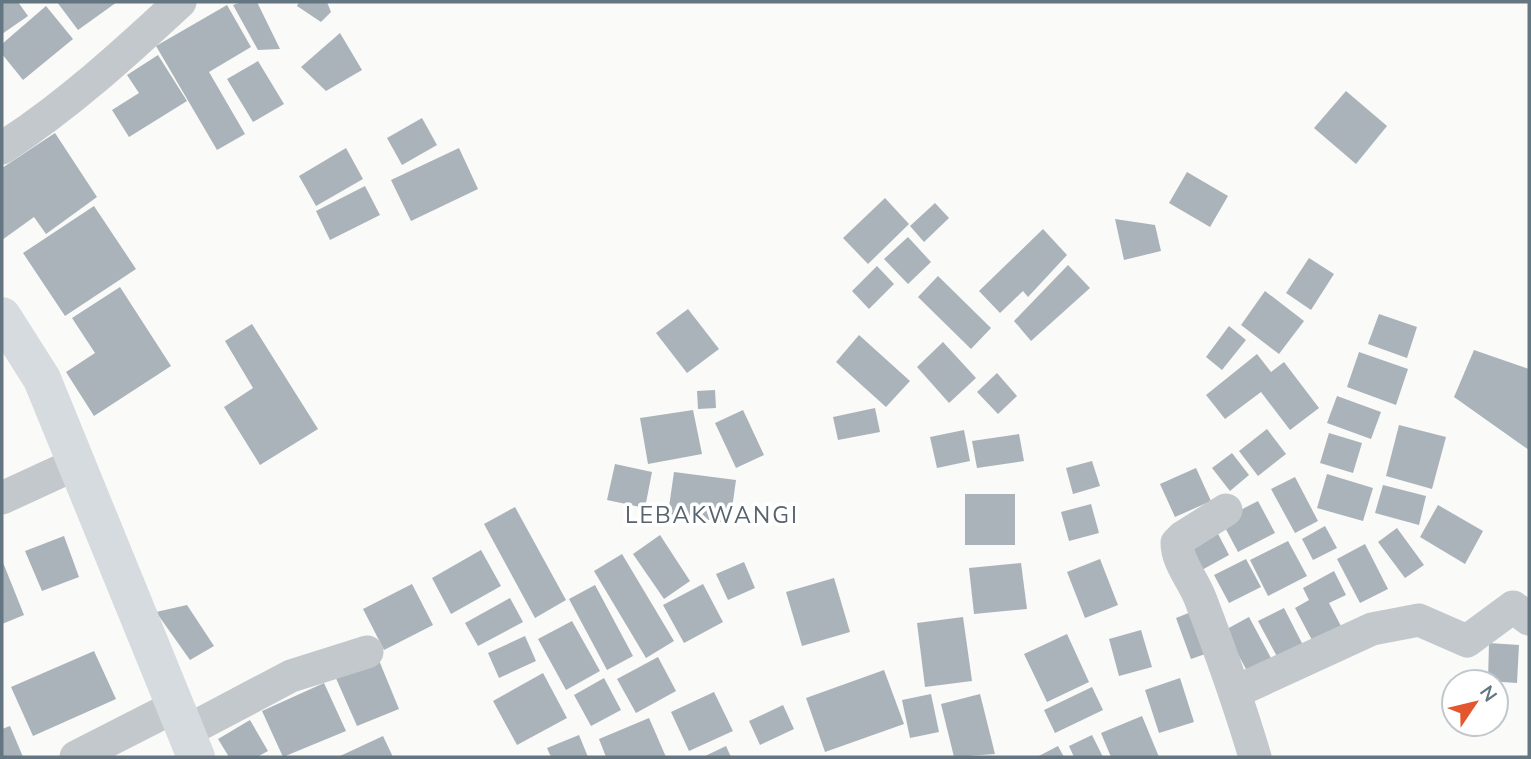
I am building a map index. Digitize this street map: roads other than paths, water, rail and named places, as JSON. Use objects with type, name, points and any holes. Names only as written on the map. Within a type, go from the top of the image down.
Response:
[{"type":"street","points":[[2,148],[41,123],[180,2]]},
{"type":"street","points":[[2,316],[42,379],[186,732]]},
{"type":"street","points":[[2,498],[78,463]]},
{"type":"street","points":[[1226,510],[1183,537],[1177,543],[1177,552],[1195,585],[1235,692],[1255,757]]},
{"type":"street","points":[[1235,692],[1372,629],[1419,620],[1467,640],[1513,607],[1529,619]]},
{"type":"street","points":[[76,757],[186,732],[291,676],[367,652]]},
{"type":"district","name":"LEBAKWANGI","points":[[712,514]]}]
